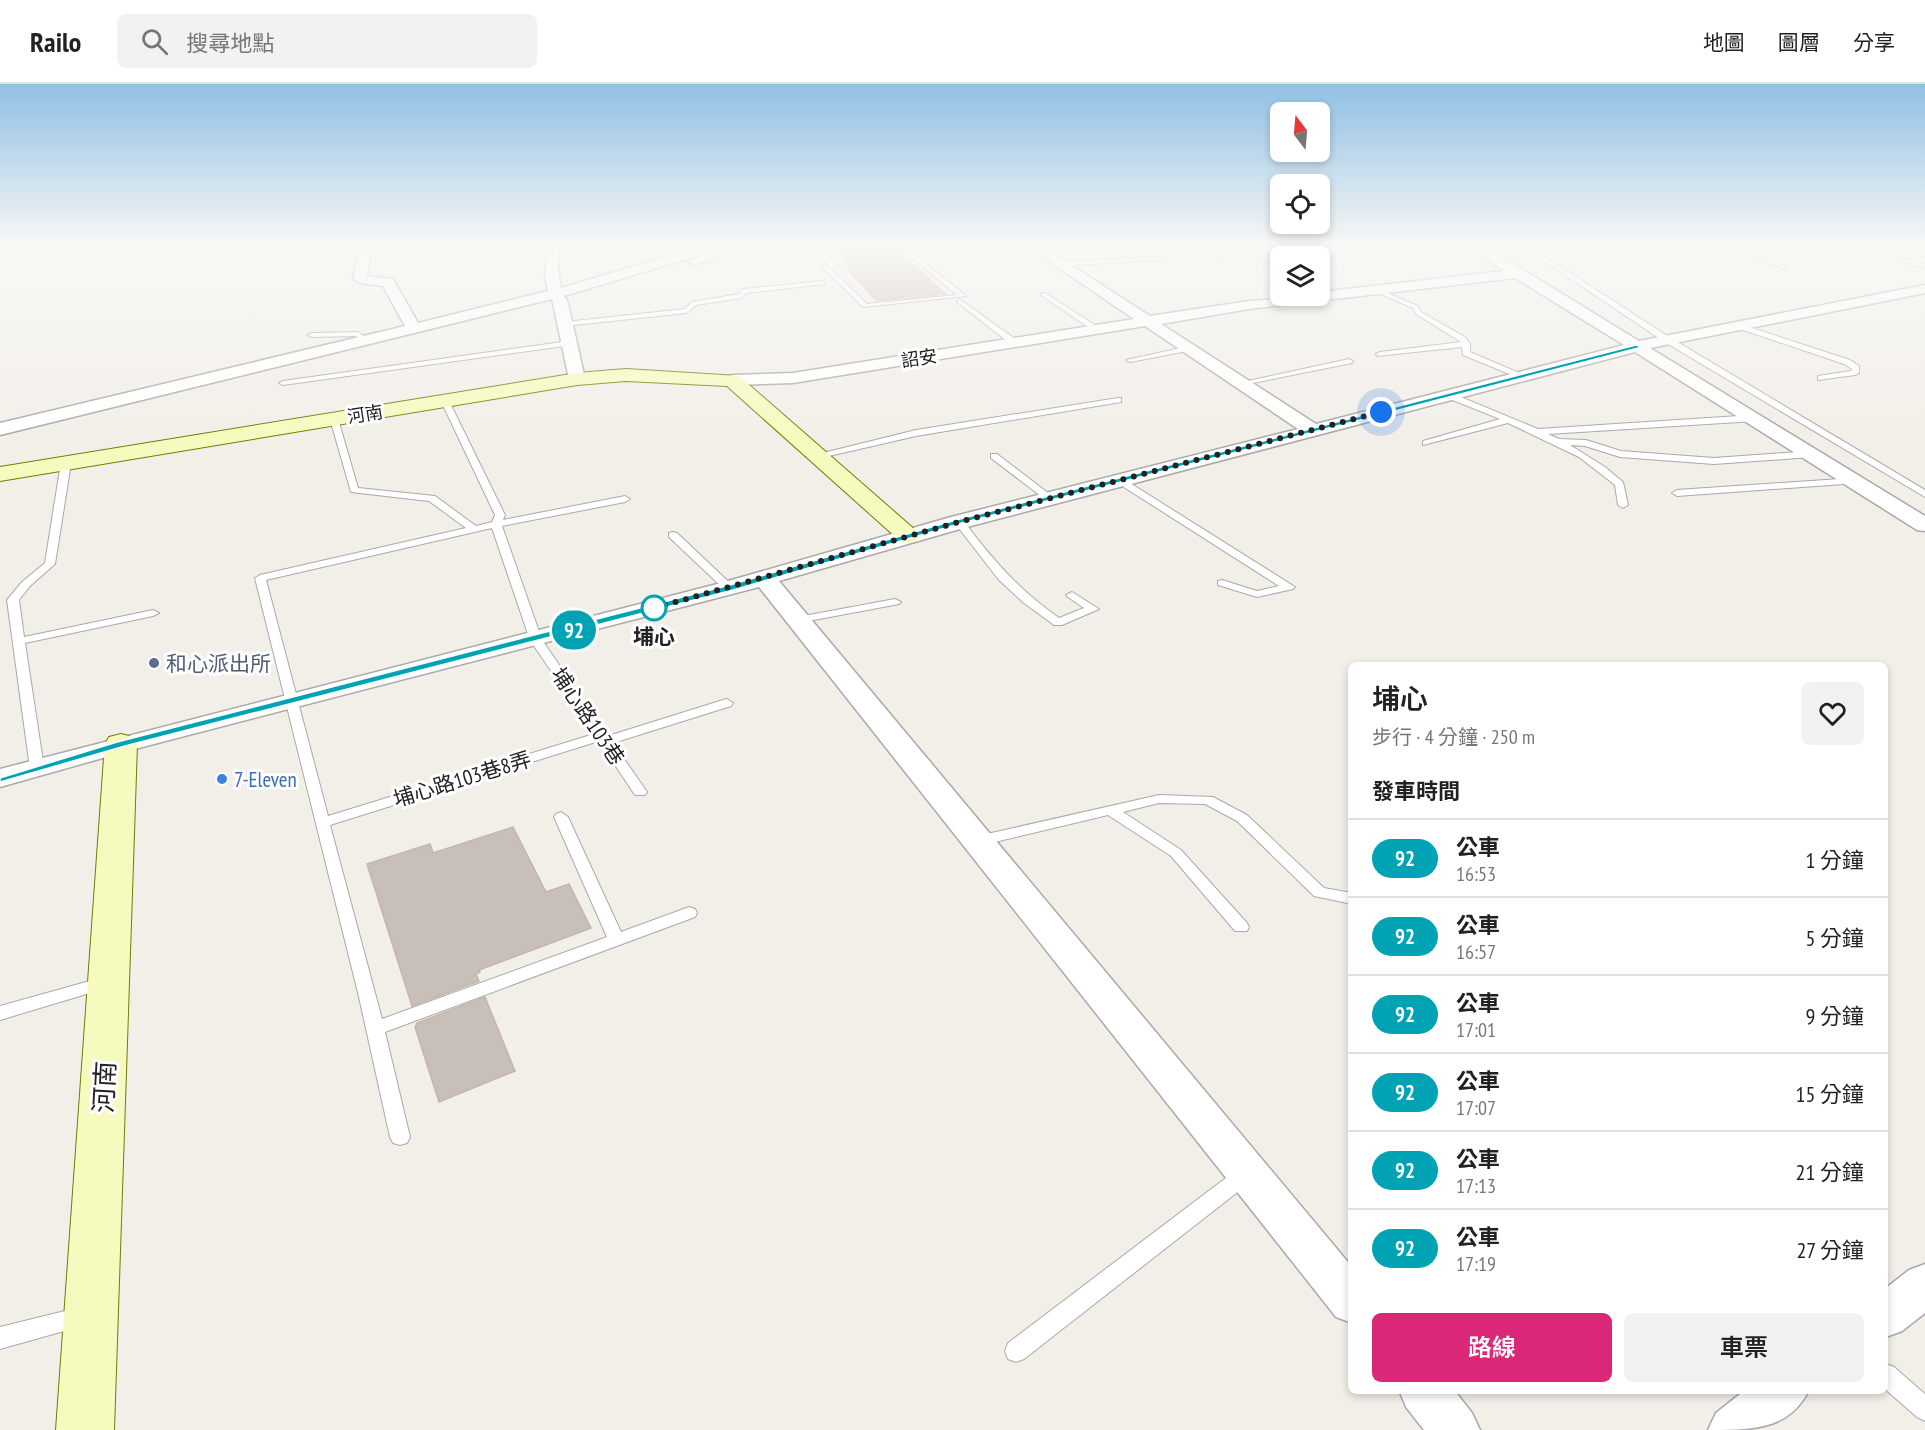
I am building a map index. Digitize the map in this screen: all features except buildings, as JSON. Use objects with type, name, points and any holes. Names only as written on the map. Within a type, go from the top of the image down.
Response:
[{"type":"street","points":[[403,310],[414,329]]},
{"type":"street","points":[[0,429],[414,329],[506,310]]},
{"type":"street","points":[[561,310],[577,379]]},
{"type":"street","points":[[1133,310],[1313,430]]},
{"type":"street","name":"詔安","points":[[732,380],[794,378],[1223,310]]},
{"type":"street","points":[[1576,310],[1810,454],[1920,517]]},
{"type":"street","points":[[0,778],[121,744],[536,640],[765,579],[959,522],[1448,395],[1666,339],[1821,310]]},
{"type":"street","name":"河南","points":[[0,474],[577,379],[626,375],[732,380]]},
{"type":"street","points":[[732,380],[908,536]]},
{"type":"street","points":[[765,579],[1348,1297]]},
{"type":"street","name":"河南","points":[[85,1430],[121,744]]},
{"type":"street","points":[[1888,1313],[1925,1285]]},
{"type":"street","points":[[1426,1394],[1455,1430]]},
{"type":"street","points":[[1733,1430],[1780,1394]]},
{"type":"lane","points":[[565,324],[688,310]]},
{"type":"lane","points":[[971,310],[1015,343]]},
{"type":"lane","points":[[1067,310],[1097,329]]},
{"type":"lane","points":[[1417,310],[1418,313],[1462,339],[1466,344],[1466,353],[1522,376]]},
{"type":"lane","points":[[1622,310],[1666,339],[1925,494]]},
{"type":"lane","points":[[1740,326],[1856,368],[1855,373],[1821,378]]},
{"type":"lane","points":[[312,334],[357,334],[365,341]]},
{"type":"lane","points":[[283,383],[569,343]]},
{"type":"lane","points":[[1380,354],[1466,344]]},
{"type":"lane","points":[[1130,360],[1190,348]]},
{"type":"lane","points":[[1243,383],[1349,361]]},
{"type":"lane","points":[[1448,395],[1538,432],[1605,470],[1620,484],[1623,504]]},
{"type":"lane","points":[[816,456],[915,433],[1118,400]]},
{"type":"lane","name":"埔心路103巷","points":[[446,401],[500,515],[496,524],[536,640],[640,792]]},
{"type":"lane","points":[[1538,432],[1755,418]]},
{"type":"lane","points":[[334,419],[354,490],[432,498],[475,530]]},
{"type":"lane","points":[[1426,443],[1508,420]]},
{"type":"lane","points":[[1556,442],[1586,443],[1620,454],[1714,461],[1810,454]]},
{"type":"lane","points":[[994,456],[1049,498]]},
{"type":"lane","points":[[38,768],[13,600],[26,584],[50,564],[66,463]]},
{"type":"lane","points":[[1119,480],[1289,587],[1257,594],[1222,583]]},
{"type":"lane","points":[[1677,493],[1855,481]]},
{"type":"lane","points":[[400,1137],[377,1028],[289,702],[260,578],[496,524],[626,499]]},
{"type":"lane","points":[[959,522],[1000,577],[1028,603],[1058,622],[1093,609],[1072,595]]},
{"type":"lane","points":[[673,535],[729,588]]},
{"type":"lane","points":[[798,620],[895,602]]},
{"type":"lane","points":[[20,641],[153,613]]},
{"type":"lane","name":"埔心路103巷8弄","points":[[323,822],[727,703]]},
{"type":"lane","points":[[978,841],[1159,799],[1208,800],[1242,818],[1319,892],[1348,898]]},
{"type":"lane","points":[[1110,810],[1176,853],[1241,927]]},
{"type":"lane","points":[[561,817],[616,938]]},
{"type":"lane","points":[[377,1028],[689,913]]},
{"type":"lane","points":[[0,1013],[109,982]]},
{"type":"lane","points":[[1016,1351],[1247,1173]]},
{"type":"lane","points":[[0,1338],[92,1314]]},
{"type":"lane","points":[[1888,1377],[1925,1409]]},
{"type":"waterway","points":[[418,332],[506,310]]},
{"type":"bus line","name":"92","points":[[0,778],[121,744],[536,640],[765,579],[959,522],[1638,347]]},
{"type":"place","name":"埔心","points":[[654,608]]},
{"type":"place","name":"和心派出所","points":[[154,663]]},
{"type":"place","name":"7-Eleven","points":[[222,779]]},
{"type":"route","points":[[654,608],[644,611],[765,579],[959,522],[1381,412]]}]
